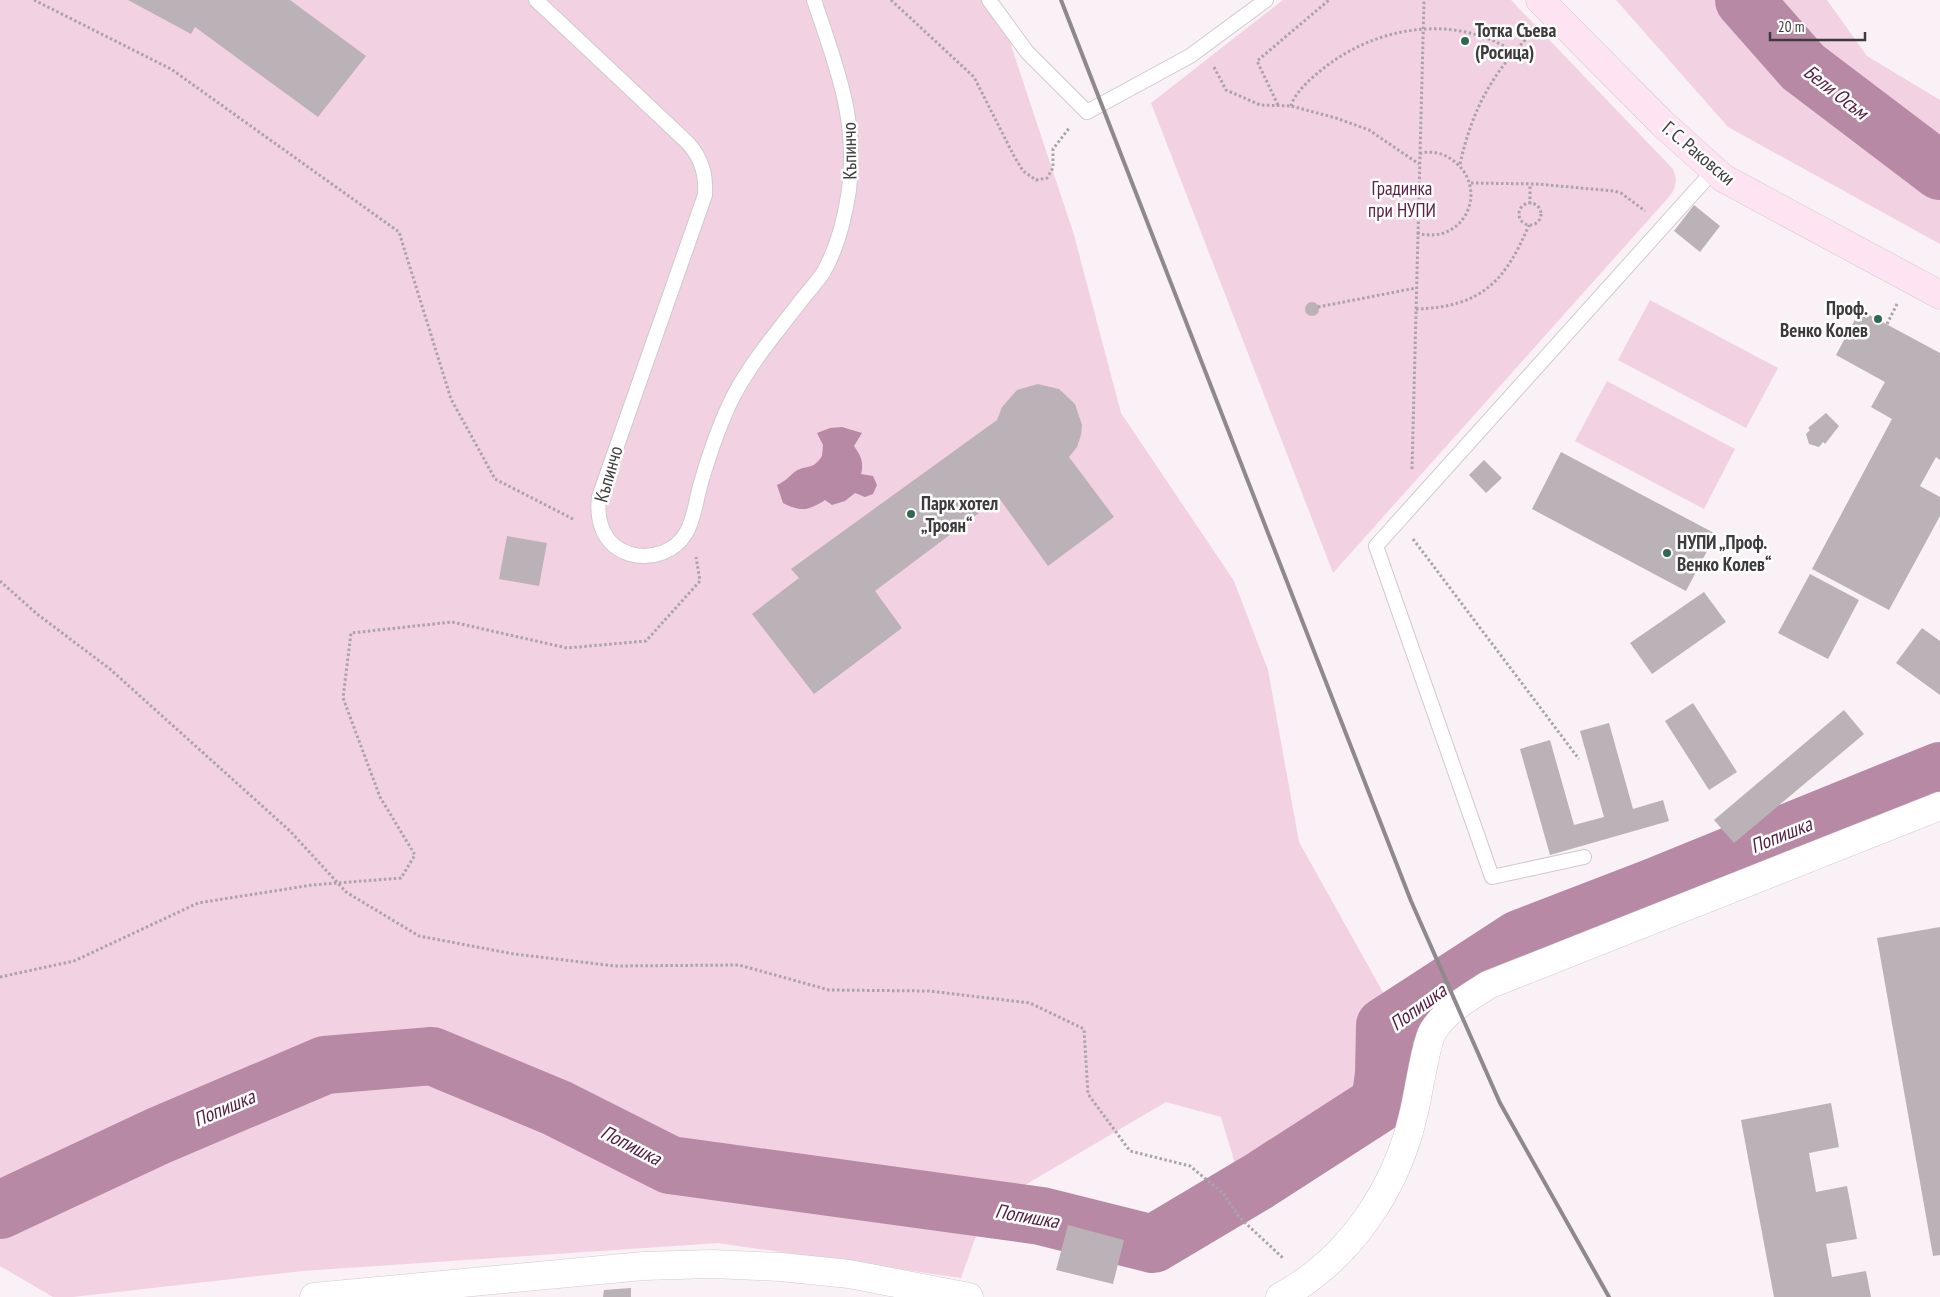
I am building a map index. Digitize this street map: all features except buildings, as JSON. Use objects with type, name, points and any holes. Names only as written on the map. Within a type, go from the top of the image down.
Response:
[{"type":"street","name":"Г. С. Раковски","points":[[1540,0],[1663,124],[1723,178],[1940,295]]},
{"type":"street","points":[[1280,1297],[1334,1256],[1376,1207],[1392,1180],[1410,1129],[1432,1032],[1455,1006],[1488,985],[1940,806]]},
{"type":"street","points":[[314,1297],[643,1266],[712,1264],[781,1267],[849,1274],[969,1297]]},
{"type":"lane","name":"Къпинчо","points":[[536,0],[688,143],[702,165],[705,180],[705,195],[604,480],[598,510],[599,523],[605,535],[624,552],[636,556],[664,553],[686,533],[708,457],[734,395],[755,360],[823,272],[843,219],[849,192],[851,163],[847,105],[841,77],[814,0]]},
{"type":"lane","points":[[989,0],[1027,52],[1087,112],[1190,56],[1266,0]]},
{"type":"lane","points":[[1584,857],[1492,877],[1376,546],[1714,170]]},
{"type":"path","points":[[34,0],[171,69],[399,232],[451,398],[495,479],[605,535]]},
{"type":"path","points":[[891,0],[974,77],[1023,171],[1036,180],[1047,178],[1053,168],[1053,149],[1065,132],[1087,112]]},
{"type":"path","points":[[1278,105],[1258,61],[1329,0]]},
{"type":"path","points":[[1412,506],[1424,0]]},
{"type":"path","points":[[1290,106],[1292,101],[1312,78],[1333,61],[1356,46],[1381,36],[1423,30],[1460,31],[1485,38],[1514,52]]},
{"type":"path","points":[[1203,47],[1226,90],[1260,105],[1290,106],[1336,118],[1369,130],[1419,164]]},
{"type":"path","points":[[1460,164],[1467,132],[1483,94],[1518,48]]},
{"type":"path","points":[[1417,233],[1428,236],[1447,232],[1463,220],[1471,201],[1471,183],[1460,164],[1442,154],[1419,154]]},
{"type":"path","points":[[1471,183],[1530,184],[1614,191],[1621,194],[1663,225]]},
{"type":"path","points":[[1530,184],[1530,204]]},
{"type":"path","points":[[1530,204],[1537,206],[1541,216],[1538,221],[1529,225],[1523,223],[1519,213],[1521,208],[1530,204]]},
{"type":"path","points":[[1416,309],[1438,308],[1462,302],[1482,292],[1512,264],[1529,225]]},
{"type":"path","points":[[1318,307],[1416,288]]},
{"type":"path","points":[[0,977],[74,961],[198,903],[338,883],[401,878],[415,855],[380,797],[344,698],[351,633],[452,622],[567,648],[646,641],[700,581],[691,519]]},
{"type":"path","points":[[1399,520],[1579,759]]},
{"type":"path","points":[[0,581],[37,614],[110,669],[290,831],[346,892],[419,936],[514,954],[615,966],[739,965],[829,990],[929,991],[1030,1003],[1084,1029],[1088,1094],[1130,1151],[1190,1166],[1224,1194],[1239,1217],[1306,1279]]},
{"type":"green space","points":[[0,0],[996,0],[1074,235],[1121,413],[1234,581],[1268,670],[1299,842],[1408,1037],[1383,1064],[1352,1113],[1239,1177],[1221,1117],[1166,1102],[986,1208],[961,1278],[718,1243],[302,1271],[73,1297],[53,1297],[0,1266]]},
{"type":"green space","name":"Градинка при НУПИ","points":[[1283,0],[1511,0],[1673,169],[1676,181],[1673,191],[1668,198],[1333,573],[1151,103]]},
{"type":"green space","points":[[1616,0],[1827,0],[1867,56],[1940,100],[1940,244],[1728,127]]},
{"type":"green space","points":[[1650,300],[1778,368],[1746,428],[1618,360]]},
{"type":"green space","points":[[1607,381],[1735,449],[1704,509],[1575,441]]},
{"type":"green space","points":[[1940,759],[1940,802],[1508,976],[1497,939]]},
{"type":"shaded area","points":[[842,427],[862,433],[854,446],[861,459],[861,474],[873,476],[877,485],[873,494],[865,497],[855,493],[845,501],[832,505],[825,500],[804,509],[795,508],[783,503],[777,485],[796,471],[815,464],[822,456],[823,445],[817,433],[830,428]]},
{"type":"waterway","name":"Бели Осъм","points":[[1744,0],[1803,67],[1940,171]]},
{"type":"waterway","name":"Попишка","points":[[0,1210],[158,1136],[325,1065],[432,1056],[557,1108],[670,1165],[1041,1216],[1153,1244],[1259,1181],[1380,1103],[1384,1074],[1385,1026],[1519,939],[1654,887],[1940,771]]},
{"type":"railway","points":[[1061,0],[1411,901],[1500,1103],[1609,1297]]},
{"type":"place","name":"Тотка Съева (Росица)","points":[[1465,41]]},
{"type":"place","name":"Проф. Венко Колев","points":[[1878,319]]},
{"type":"place","name":"Парк хотел „Троян“","points":[[911,514]]},
{"type":"place","name":"НУПИ „Проф. Венко Колев“","points":[[1667,553]]}]
